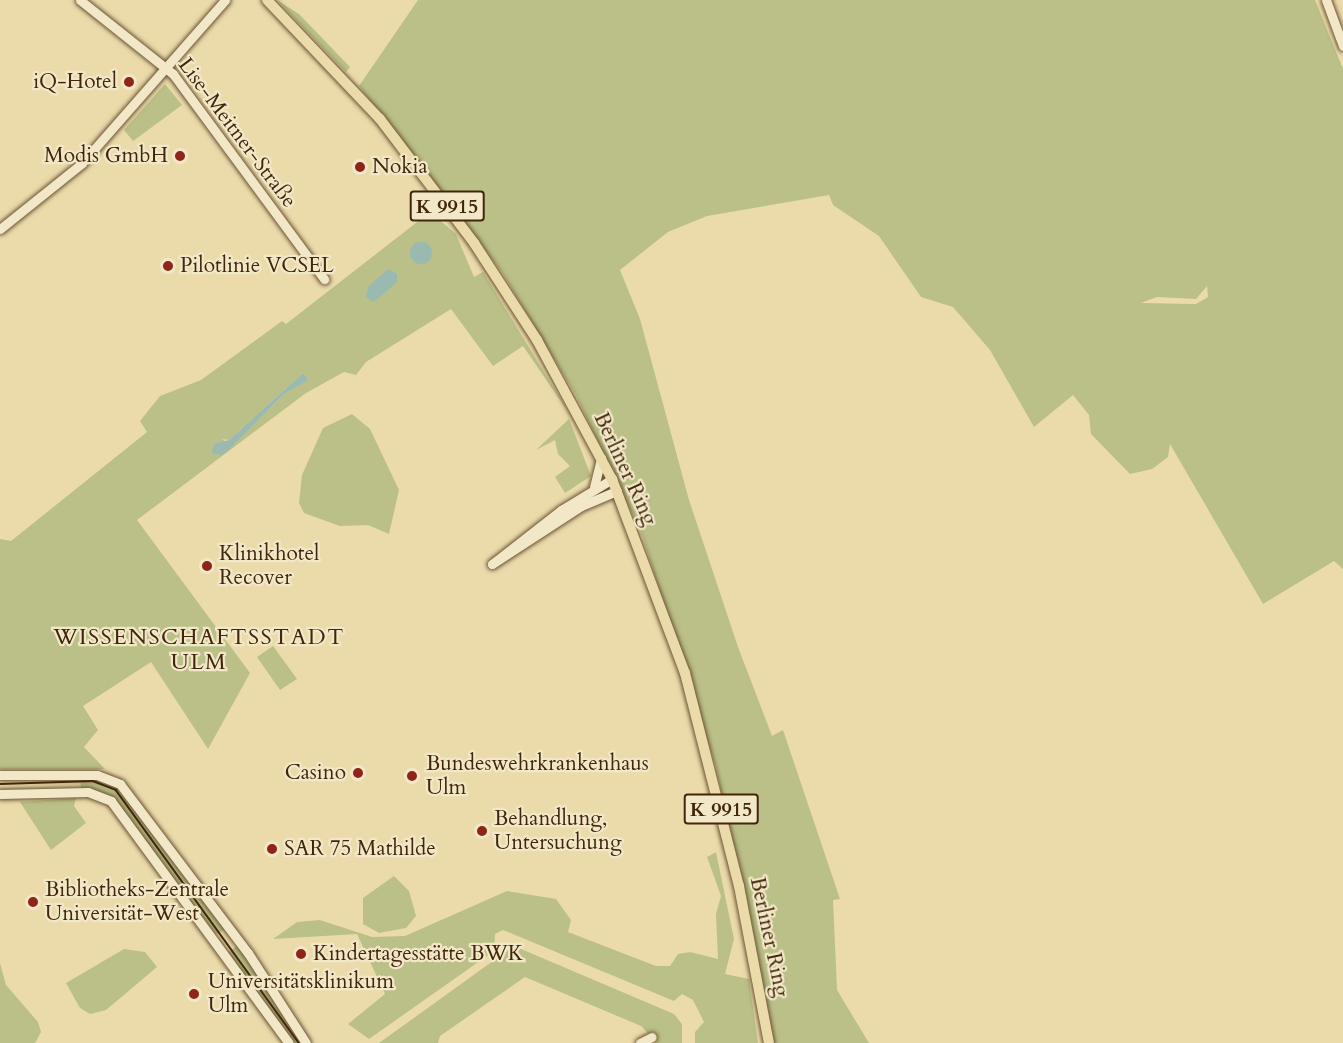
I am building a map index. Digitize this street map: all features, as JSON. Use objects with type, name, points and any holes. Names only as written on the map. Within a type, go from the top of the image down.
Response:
[{"type":"main road","name":"Berliner Ring","points":[[267,0],[380,119],[474,243],[537,340],[618,491],[685,673],[711,768],[769,1043]]},
{"type":"street","name":"Lise-Meitner-Straße","points":[[80,0],[167,68],[324,279]]},
{"type":"street","points":[[0,229],[82,163],[225,0]]},
{"type":"street","points":[[211,18],[234,0]]},
{"type":"street","points":[[272,0],[278,10]]},
{"type":"street","points":[[1326,0],[1343,46]]},
{"type":"street","points":[[594,488],[601,458]]},
{"type":"street","points":[[612,479],[594,488],[492,564],[581,506],[618,491]]},
{"type":"street","points":[[0,775],[97,775],[120,784],[248,953],[306,1043]]},
{"type":"street","points":[[0,795],[88,792],[111,801],[290,1043]]},
{"type":"street","points":[[640,1043],[652,1037]]},
{"type":"green space","points":[[277,0],[299,14],[350,67],[346,72]]},
{"type":"green space","points":[[418,0],[1315,0],[1343,69],[1343,569],[1334,561],[1263,604],[1170,444],[1168,457],[1152,469],[1130,474],[1091,434],[1089,415],[1073,395],[1034,427],[990,350],[953,307],[921,297],[879,236],[833,205],[829,195],[707,216],[668,232],[620,270],[640,319],[689,500],[738,647],[772,736],[783,730],[840,899],[833,900],[837,990],[869,1043],[774,1043],[716,767],[641,532],[576,395],[502,272],[359,86]],"holes":[[[1207,286],[1208,297],[1196,304],[1141,303],[1157,297],[1196,299]]]},
{"type":"green space","points":[[165,84],[182,105],[133,141],[124,130]]},
{"type":"green space","points":[[430,212],[456,234],[474,277],[483,272],[569,413],[523,346],[493,366],[451,309],[366,362],[356,375],[344,372],[306,393],[137,520],[250,673],[208,749],[151,662],[83,706],[98,730],[84,747],[105,769],[0,769],[0,539],[11,541],[147,432],[140,421],[160,396],[201,380],[282,321],[286,324]],"holes":[[[303,373],[307,380],[284,394],[233,446],[222,439],[229,440]]]},
{"type":"green space","points":[[352,414],[370,429],[399,490],[389,534],[368,525],[340,526],[304,513],[299,503],[302,475],[323,428]]},
{"type":"green space","points":[[569,419],[591,476],[565,493],[555,477],[570,466],[558,454],[555,440],[536,450]]},
{"type":"green space","points":[[273,646],[297,679],[280,690],[257,657]]},
{"type":"green space","points":[[80,777],[114,782],[225,930],[216,934],[109,796],[81,790]]},
{"type":"green space","points":[[76,798],[74,806],[86,823],[51,850],[20,802]]},
{"type":"green space","points":[[716,852],[734,939],[725,974],[749,979],[758,1043],[695,1043],[695,1032],[704,1022],[693,1000],[682,994],[674,1001],[503,930],[495,934],[494,951],[369,1039],[348,1024],[385,994],[357,934],[273,939],[297,922],[320,920],[372,937],[405,936],[507,891],[556,899],[571,920],[568,932],[656,966],[670,966],[678,954],[690,952],[718,959],[716,914],[721,896],[707,857]]},
{"type":"green space","points":[[394,876],[409,891],[416,916],[406,928],[379,933],[363,924],[363,898]]},
{"type":"green space","points":[[237,946],[302,1043],[292,1043],[226,954]]},
{"type":"green space","points":[[514,946],[674,1014],[682,1024],[682,1043],[657,1043],[641,1026],[525,977],[440,1036],[438,1043],[379,1043]]},
{"type":"green space","points":[[124,949],[145,952],[157,967],[106,1010],[90,1014],[80,1008],[66,983]]},
{"type":"green space","points":[[0,963],[6,985],[38,1022],[41,1032],[35,1043],[0,1043]]},
{"type":"water","points":[[421,242],[429,245],[432,253],[429,261],[421,264],[413,261],[410,253],[413,245]]},
{"type":"water","points":[[388,269],[397,274],[397,282],[374,302],[366,297],[368,287]]},
{"type":"water","points":[[303,373],[308,380],[284,394],[233,446],[222,455],[212,453],[214,444],[229,440]]},
{"type":"tram line","points":[[0,784],[93,781],[116,790],[299,1043]]},
{"type":"place","name":"iQ-Hotel","points":[[129,82]]},
{"type":"place","name":"Modis GmbH","points":[[180,156]]},
{"type":"place","name":"Nokia","points":[[360,167]]},
{"type":"place","name":"Pilotlinie VCSEL","points":[[168,266]]},
{"type":"place","name":"Klinikhotel Recover","points":[[207,566]]},
{"type":"place","name":"Casino","points":[[358,773]]},
{"type":"place","name":"Bundeswehrkrankenhaus Ulm","points":[[412,776]]},
{"type":"place","name":"Behandlung, Untersuchung","points":[[482,831]]},
{"type":"place","name":"SAR 75 Mathilde","points":[[272,849]]},
{"type":"place","name":"Bibliotheks-Zentrale Universität-West","points":[[33,902]]},
{"type":"place","name":"Kindertagesstätte BWK","points":[[301,954]]},
{"type":"place","name":"Universitätsklinikum Ulm","points":[[194,994]]},
{"type":"district","name":"WISSENSCHAFTSSTADT ULM","points":[[199,650]]}]
